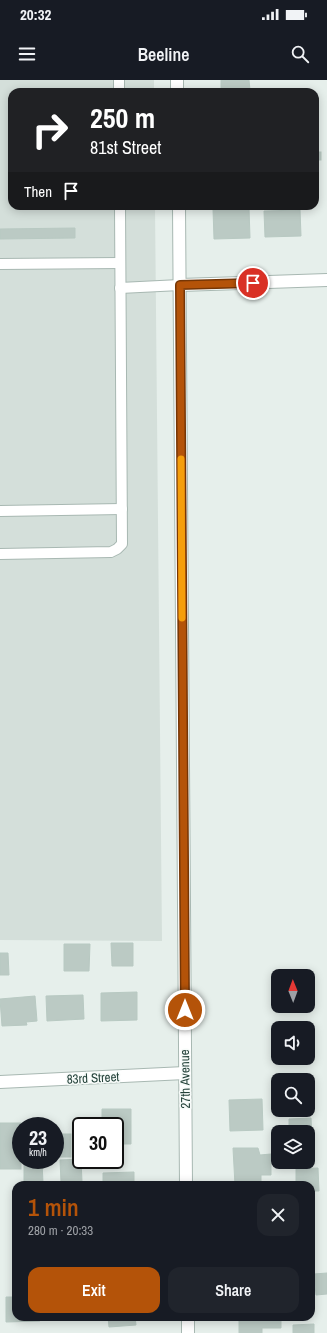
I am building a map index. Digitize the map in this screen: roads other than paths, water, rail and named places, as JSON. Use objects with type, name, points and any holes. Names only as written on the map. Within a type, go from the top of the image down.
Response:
[{"type":"street","name":"27th Avenue","points":[[179,210],[186,1181]]},
{"type":"street","points":[[180,285],[327,280]]},
{"type":"street","name":"83rd Street","points":[[0,1082],[185,1073]]},
{"type":"street","points":[[188,1321],[188,1333]]},
{"type":"lane","points":[[0,554],[111,552],[118,549],[122,544],[120,210]]},
{"type":"lane","points":[[0,264],[120,263]]},
{"type":"lane","points":[[120,288],[180,285]]},
{"type":"lane","points":[[0,511],[122,509]]}]
